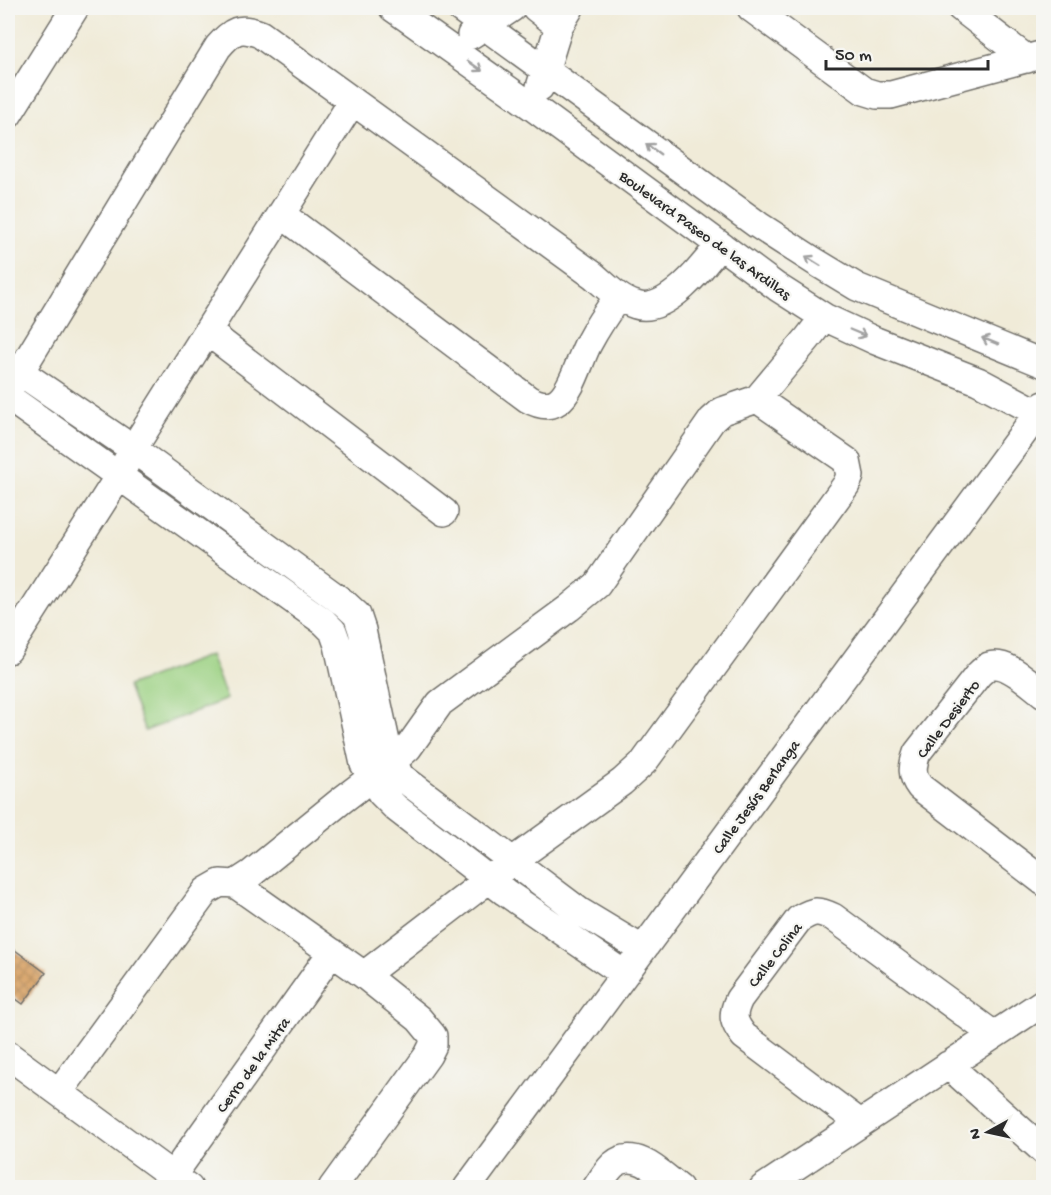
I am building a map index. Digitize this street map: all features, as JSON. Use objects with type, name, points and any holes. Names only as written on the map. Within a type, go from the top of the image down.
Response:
[{"type":"street","points":[[8,115],[75,8]]},
{"type":"street","name":"Boulevard Paseo de las Ardillas","points":[[393,8],[534,108],[777,287],[824,317],[876,341],[978,381],[1042,411]]},
{"type":"street","points":[[459,8],[758,225],[857,287],[1044,364]]},
{"type":"street","points":[[450,49],[512,8]]},
{"type":"street","points":[[534,108],[564,17],[536,8]]},
{"type":"street","points":[[751,8],[864,91],[877,95],[907,91],[1035,56]]},
{"type":"street","points":[[962,8],[1035,56]]},
{"type":"street","points":[[624,974],[556,929],[396,808],[381,793],[382,770],[357,615],[345,603],[133,449],[14,380],[218,47],[227,36],[238,29],[260,34],[593,275],[618,297],[643,307],[660,304],[706,264],[719,245]]},
{"type":"street","points":[[8,650],[352,102]]},
{"type":"street","points":[[281,214],[537,404],[550,405],[559,400],[568,390],[600,321],[618,297]]},
{"type":"street","points":[[235,884],[252,873],[408,748],[440,704],[597,585],[712,420],[722,411],[757,399],[824,317]]},
{"type":"street","points":[[208,332],[444,512]]},
{"type":"street","points":[[8,397],[324,622],[333,631],[364,764],[400,776],[579,911],[642,949]]},
{"type":"street","points":[[364,975],[514,860],[622,782],[644,762],[846,485],[850,476],[847,461],[757,399]]},
{"type":"street","name":"Calle Jesús Berlanga","points":[[467,1188],[1042,411]]},
{"type":"street","name":"Calle Desierto","points":[[1044,694],[1008,669],[997,665],[987,666],[917,753],[913,763],[913,777],[920,787],[1044,882]]},
{"type":"street","points":[[59,1092],[206,891],[220,883],[235,884],[364,975],[427,1027],[433,1036],[433,1045],[428,1055],[332,1188]]},
{"type":"street","name":"Calle Colina","points":[[860,1123],[744,1036],[735,1024],[734,1010],[739,999],[799,919],[820,911],[833,917],[994,1035]]},
{"type":"street","name":"Cerro de la Mitra","points":[[181,1181],[332,952]]},
{"type":"street","points":[[763,1188],[1044,1002]]},
{"type":"street","points":[[8,1055],[181,1181]]},
{"type":"street","points":[[948,1065],[1044,1151]]},
{"type":"street","points":[[596,1188],[613,1165],[629,1158],[640,1159],[679,1188]]},
{"type":"green space","points":[[210,655],[227,699],[145,731],[128,686]]},
{"type":"building","points":[[15,950],[46,973],[23,1004],[8,993],[8,961]]}]
